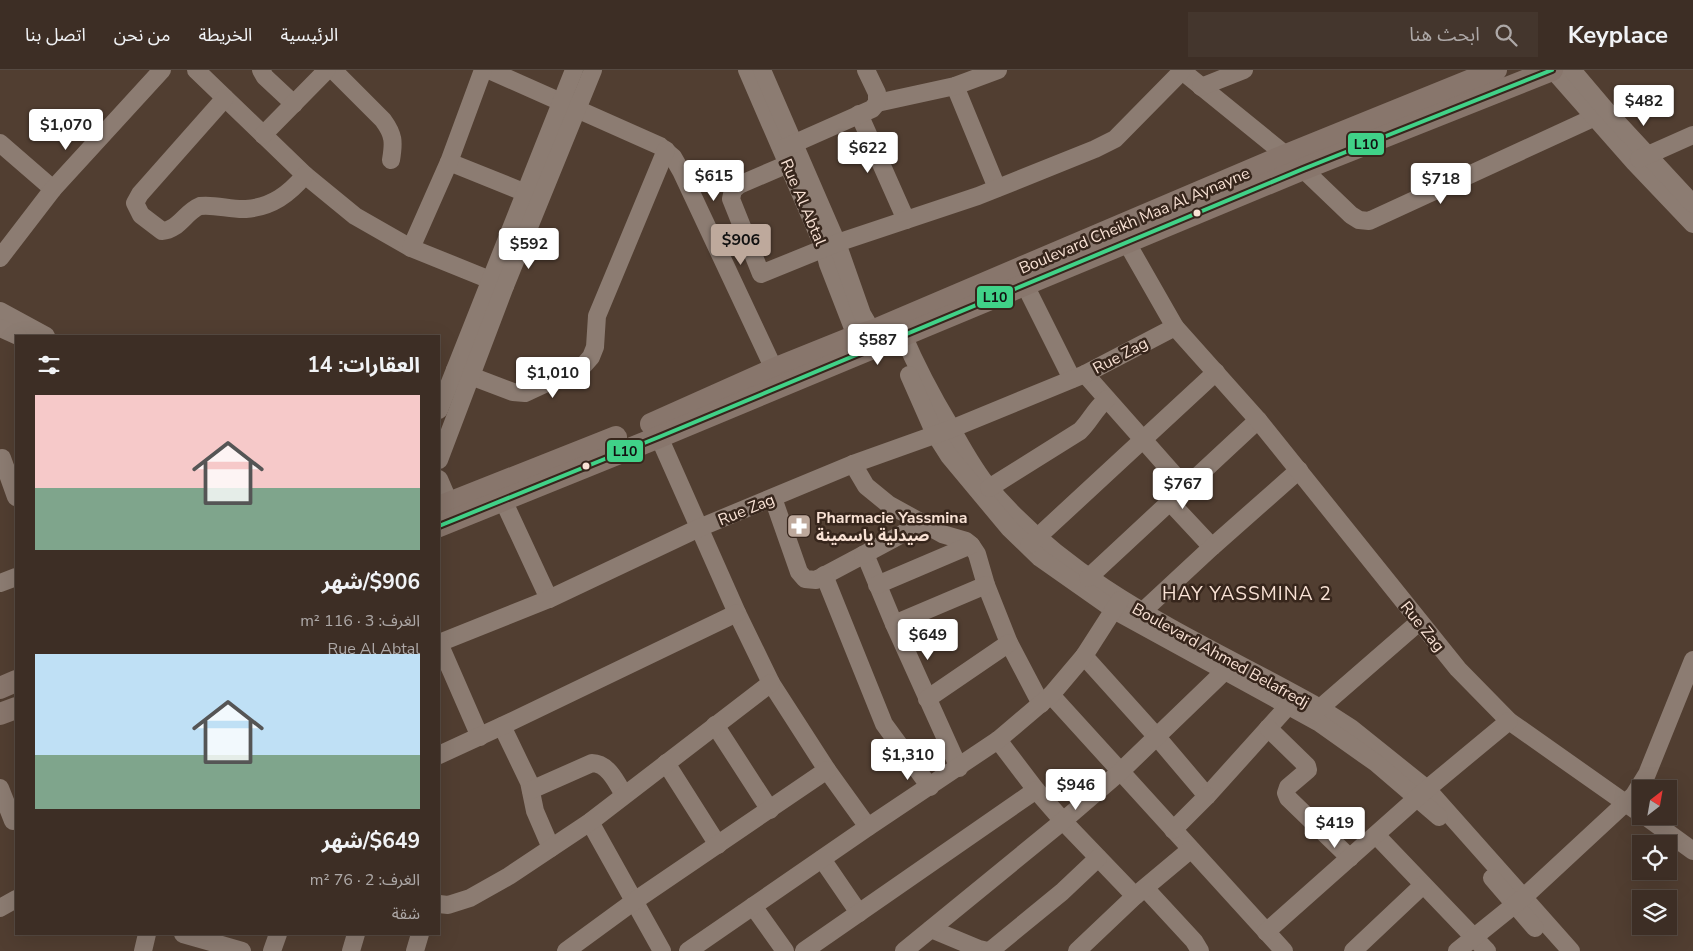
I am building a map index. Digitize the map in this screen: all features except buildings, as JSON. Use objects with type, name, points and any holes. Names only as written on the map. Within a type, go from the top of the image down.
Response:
[{"type":"main road","name":"Boulevard Cheikh Maa Al Aynayne","points":[[445,514],[503,500],[899,343],[1025,285],[1126,243],[1294,162],[1496,70]]},
{"type":"main road","name":"Boulevard Cheikh Maa Al Aynayne","points":[[445,514],[774,369],[1294,162],[1552,70]]},
{"type":"main road","points":[[0,688],[15,681]]},
{"type":"main road","points":[[0,714],[15,708]]},
{"type":"street","points":[[0,258],[53,189],[162,70]]},
{"type":"street","points":[[196,70],[305,175],[355,216],[411,248],[498,283]]},
{"type":"street","points":[[261,70],[265,77],[294,104]]},
{"type":"street","points":[[264,135],[327,70]]},
{"type":"street","points":[[333,70],[390,129],[394,142],[391,160]]},
{"type":"street","points":[[411,248],[449,162],[483,70]]},
{"type":"street","points":[[489,70],[666,150],[673,157],[774,369]]},
{"type":"street","points":[[498,283],[526,193],[574,70]]},
{"type":"street","points":[[440,456],[463,373],[498,283],[578,110],[593,70]]},
{"type":"street","name":"Rue Al Abtal","points":[[747,70],[788,152],[862,314],[864,333]]},
{"type":"street","name":"Rue Al Abtal","points":[[762,70],[788,152]]},
{"type":"street","points":[[866,70],[877,93],[877,103]]},
{"type":"street","points":[[761,274],[731,198],[732,190],[788,152],[872,109],[877,103],[955,86],[998,70]]},
{"type":"street","points":[[735,287],[830,245],[997,188],[1095,149],[1115,139],[1181,70],[1294,162],[1351,215],[1359,220],[1369,220],[1601,114]]},
{"type":"street","points":[[1201,86],[1244,70]]},
{"type":"street","points":[[1552,70],[1601,114],[1641,158],[1693,224]]},
{"type":"street","points":[[1572,70],[1601,114]]},
{"type":"street","points":[[955,86],[997,188]]},
{"type":"street","points":[[225,98],[140,194],[135,203],[141,215],[162,231],[166,231],[173,229],[194,209],[200,206],[246,209],[272,202],[293,190],[305,175]]},
{"type":"street","points":[[860,114],[906,220]]},
{"type":"street","points":[[1641,158],[1693,135]]},
{"type":"street","points":[[0,143],[53,189]]},
{"type":"street","points":[[463,373],[513,392],[525,393],[583,366],[591,357],[595,347],[597,316],[666,150]]},
{"type":"street","points":[[1641,158],[1693,204]]},
{"type":"street","points":[[449,162],[526,193]]},
{"type":"street","points":[[1126,243],[1174,327]]},
{"type":"street","points":[[1025,285],[1078,376],[1107,399],[1185,487]]},
{"type":"street","points":[[0,311],[44,335]]},
{"type":"street","name":"Rue Zag","points":[[440,643],[549,598],[699,528],[853,464],[943,432],[1078,376],[1174,327],[1258,420],[1418,622],[1458,668],[1509,721],[1632,808]]},
{"type":"street","points":[[0,328],[16,335]]},
{"type":"street","name":"Boulevard Ahmed Belafredj","points":[[899,343],[918,372],[961,472],[1009,528],[1088,578],[1117,604],[1315,713],[1347,741],[1423,793],[1447,825],[1519,901],[1571,951]]},
{"type":"street","points":[[1032,542],[1142,438],[1216,372]]},
{"type":"street","points":[[440,408],[463,373]]},
{"type":"street","points":[[989,488],[1080,431],[1096,409],[1107,399]]},
{"type":"street","points":[[1088,578],[1258,420]]},
{"type":"street","name":"Boulevard Ahmed Belafredj","points":[[943,432],[1010,511],[1032,542],[1096,598],[1142,612],[1289,705],[1315,713]]},
{"type":"street","points":[[659,437],[737,613],[771,683],[827,770],[868,827]]},
{"type":"street","points":[[6,456],[15,493]]},
{"type":"street","points":[[853,464],[873,494],[942,534],[966,541],[971,545],[977,554],[986,585],[1009,643],[1046,699],[1120,772],[1284,951]]},
{"type":"street","points":[[1142,612],[1299,470]]},
{"type":"street","points":[[440,485],[445,514]]},
{"type":"street","points":[[773,498],[799,572],[805,579],[816,580],[824,575],[866,560],[921,522]]},
{"type":"street","points":[[503,500],[549,598]]},
{"type":"street","points":[[1169,501],[1212,547]]},
{"type":"street","points":[[877,584],[971,545]]},
{"type":"street","points":[[866,560],[959,768]]},
{"type":"street","points":[[824,575],[884,724],[930,786]]},
{"type":"street","points":[[0,583],[15,577]]},
{"type":"street","points":[[894,624],[986,585]]},
{"type":"street","points":[[688,951],[998,740],[1046,699],[1084,656],[1117,604]]},
{"type":"street","points":[[440,755],[737,613]]},
{"type":"street","points":[[1315,713],[1418,622]]},
{"type":"street","points":[[927,699],[1009,643]]},
{"type":"street","points":[[440,645],[480,737]]},
{"type":"street","points":[[1084,656],[1157,736],[1207,796]]},
{"type":"street","points":[[1644,780],[1693,660]]},
{"type":"street","points":[[904,951],[1120,772],[1230,667]]},
{"type":"street","points":[[440,904],[448,905],[470,898],[509,876],[590,822],[771,683]]},
{"type":"street","points":[[1173,830],[1207,796],[1289,705]]},
{"type":"street","points":[[1266,932],[1423,793],[1509,721]]},
{"type":"street","points":[[715,725],[770,810]]},
{"type":"street","points":[[502,726],[529,782],[535,811],[551,848]]},
{"type":"street","points":[[1268,728],[1308,770],[1288,787],[1286,793],[1288,798],[1350,858]]},
{"type":"street","points":[[998,740],[1036,790],[1098,858],[1140,892],[1194,941],[1200,951]]},
{"type":"street","points":[[531,790],[592,763],[597,763],[613,776],[624,795]]},
{"type":"street","points":[[666,763],[718,845]]},
{"type":"street","points":[[566,951],[633,902],[827,770]]},
{"type":"street","points":[[0,788],[10,822]]},
{"type":"street","points":[[804,951],[1036,790]]},
{"type":"street","points":[[1457,951],[1632,811]]},
{"type":"street","points":[[590,822],[662,951]]},
{"type":"street","points":[[1659,825],[1692,846]]},
{"type":"street","points":[[1376,835],[1487,951]]},
{"type":"street","points":[[1078,951],[1140,892],[1190,850]]},
{"type":"street","points":[[931,929],[979,949],[989,951],[1062,892],[1098,858]]},
{"type":"street","points":[[822,859],[859,913]]},
{"type":"street","points":[[1353,951],[1423,885]]},
{"type":"street","points":[[0,908],[15,900]]},
{"type":"street","name":"Boulevard Ahmed Belafredj","points":[[1519,901],[1556,951]]},
{"type":"street","points":[[754,906],[785,951]]},
{"type":"street","points":[[143,951],[147,935]]},
{"type":"street","points":[[186,935],[242,951]]},
{"type":"street","points":[[272,951],[278,935]]},
{"type":"street","points":[[352,951],[356,935]]},
{"type":"street","points":[[415,951],[420,935]]},
{"type":"transit line","name":"L10","points":[[440,526],[659,437],[1303,169],[1552,70]]},
{"type":"place","name":"Pharmacie Yassmina صيدلية ياسمينة","points":[[799,526]]},
{"type":"district","name":"HAY YASSMINA 2","points":[[1247,593]]}]
